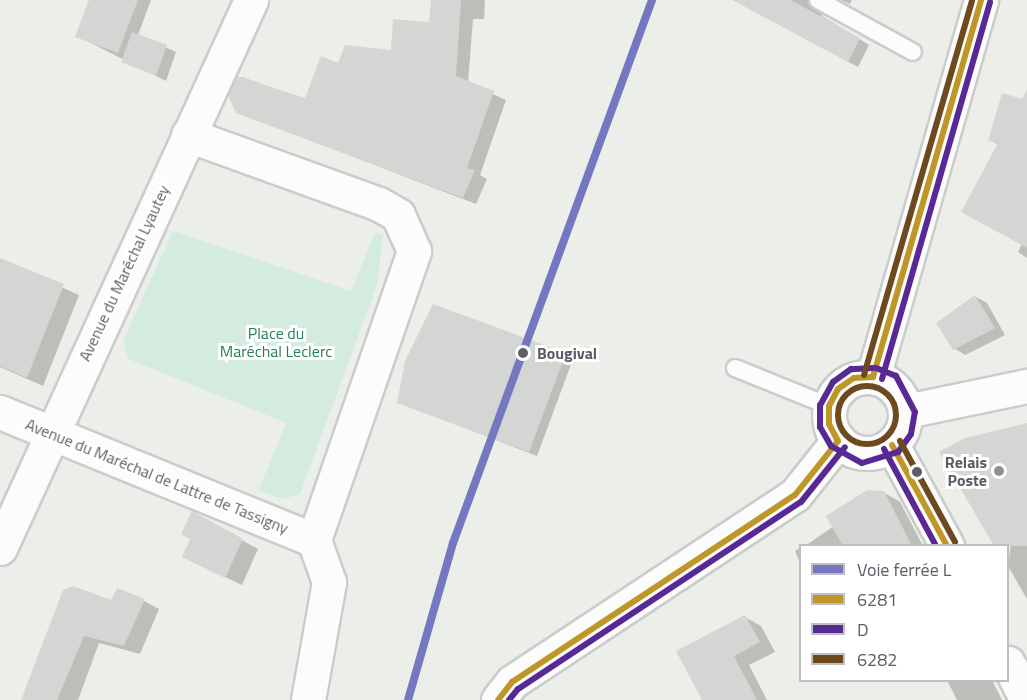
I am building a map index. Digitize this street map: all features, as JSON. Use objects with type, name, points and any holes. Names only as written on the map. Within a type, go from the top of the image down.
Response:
[{"type":"street","name":"Avenue du Maréchal Lyautey","points":[[0,548],[50,432],[252,0]]},
{"type":"street","points":[[873,377],[981,0]]},
{"type":"street","points":[[188,135],[379,204],[398,215],[414,250],[314,540],[329,582],[308,700]]},
{"type":"street","points":[[873,377],[889,382],[906,411],[903,430],[892,445],[864,454],[838,441],[829,424],[829,406],[846,384],[873,377]]},
{"type":"street","points":[[906,411],[1027,386]]},
{"type":"street","name":"Avenue du Maréchal de Lattre de Tassigny","points":[[0,412],[314,540]]},
{"type":"street","points":[[498,700],[512,682],[795,495],[838,441]]},
{"type":"street","points":[[892,445],[946,544]]},
{"type":"street","points":[[1009,665],[1027,700]]},
{"type":"lane","points":[[818,0],[913,52]]},
{"type":"lane","points":[[735,368],[829,406]]},
{"type":"green space","name":"Place du Maréchal Leclerc","points":[[173,231],[351,291],[375,232],[383,236],[377,285],[300,494],[284,499],[258,491],[286,423],[128,359],[123,341]]},
{"type":"building","points":[[89,0],[138,0],[118,53],[75,37]]},
{"type":"building","points":[[431,0],[461,0],[456,76],[494,91],[467,168],[475,170],[463,198],[236,113],[228,95],[237,76],[305,98],[321,56],[338,63],[345,45],[391,50],[393,19],[429,22]]},
{"type":"building","points":[[732,0],[791,0],[860,38],[848,62]]},
{"type":"building","points":[[132,32],[167,45],[156,76],[121,62]]},
{"type":"building","points":[[1027,90],[1027,248],[961,212],[998,143],[988,141],[1002,93],[1022,99]]},
{"type":"building","points":[[0,258],[64,284],[27,378],[0,366]]},
{"type":"building","points":[[975,295],[995,328],[953,350],[936,323]]},
{"type":"building","points":[[433,304],[566,353],[529,452],[397,403],[405,361]]},
{"type":"building","points":[[1027,423],[1027,546],[993,544],[939,452],[965,438]]},
{"type":"building","points":[[867,490],[884,491],[911,544],[842,544],[826,516]]},
{"type":"building","points":[[192,511],[243,539],[225,578],[182,557],[190,539],[181,534]]},
{"type":"building","points":[[73,586],[111,600],[117,588],[145,599],[124,646],[84,636],[57,700],[21,700],[63,590]]},
{"type":"building","points":[[745,615],[760,642],[734,656],[757,700],[702,700],[676,651]]},
{"type":"rail line","name":"L","points":[[408,700],[453,543],[652,0]]},
{"type":"transit line","name":"6282","points":[[864,375],[972,0]]},
{"type":"transit line","name":"6281","points":[[873,377],[981,0]]},
{"type":"transit line","name":"D","points":[[882,379],[990,2]]},
{"type":"transit line","name":"D","points":[[873,368],[851,369],[833,382],[820,405],[820,427],[831,446],[862,463],[898,452],[911,434],[915,412],[896,376],[876,368]]},
{"type":"transit line","name":"6281","points":[[838,441],[829,424],[829,406],[838,389],[854,378],[873,377]]},
{"type":"transit line","name":"6282","points":[[861,386],[873,386],[888,394],[896,409],[896,415],[896,421],[888,436],[873,444],[861,444],[846,436],[838,421],[838,409],[846,394],[861,386]]},
{"type":"transit line","name":"6281","points":[[498,700],[512,682],[795,495],[838,441]]},
{"type":"transit line","name":"6282","points":[[900,441],[955,542]]},
{"type":"transit line","name":"6281","points":[[892,445],[946,544]]},
{"type":"transit line","name":"D","points":[[509,700],[518,689],[801,502],[845,447]]},
{"type":"transit line","name":"D","points":[[884,449],[935,544]]},
{"type":"place","name":"Bougival","points":[[523,353]]},
{"type":"place","name":"Relais Poste","points":[[999,471]]}]
